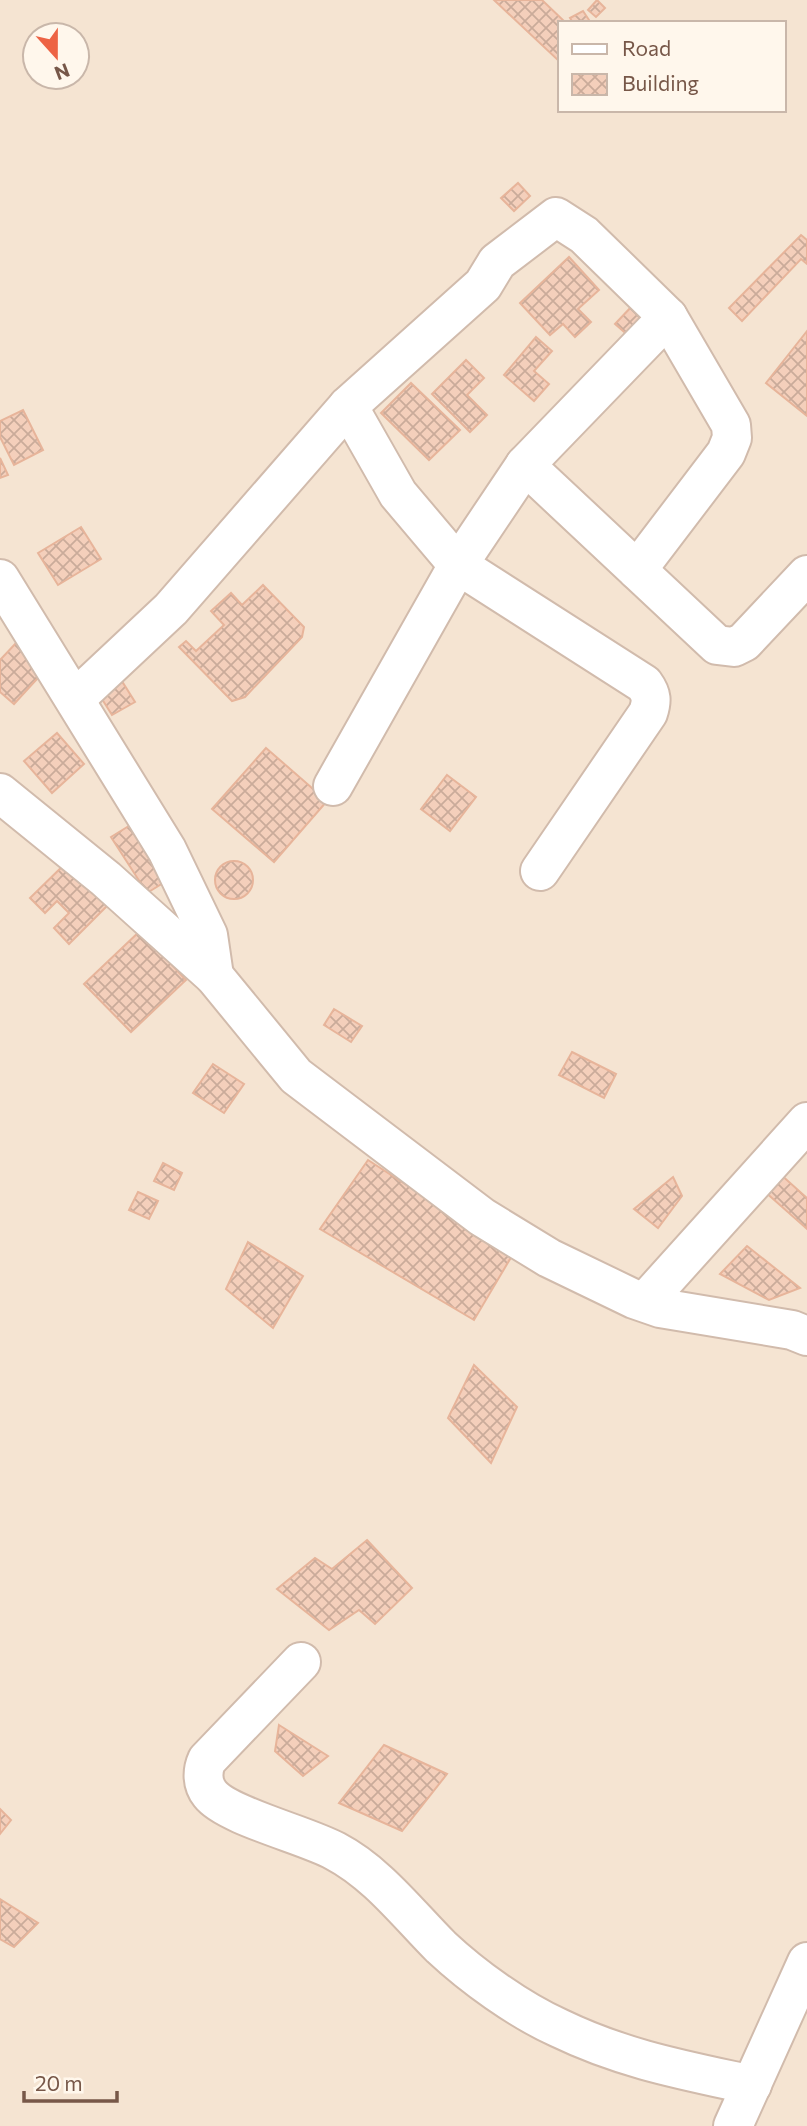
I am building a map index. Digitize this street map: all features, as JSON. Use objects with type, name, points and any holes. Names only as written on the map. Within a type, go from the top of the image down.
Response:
[{"type":"street","points":[[75,699],[171,609],[348,406],[483,285],[497,262],[556,217],[584,235],[668,317],[731,425],[732,438],[726,453],[637,570]]},
{"type":"street","points":[[333,786],[458,565],[525,465],[668,317]]},
{"type":"street","points":[[348,406],[398,494],[458,565],[644,684],[652,701],[648,713],[540,871]]},
{"type":"street","points":[[525,465],[717,645],[724,648],[744,642],[807,575]]},
{"type":"street","points":[[0,579],[167,850],[208,935],[214,976]]},
{"type":"street","points":[[0,793],[106,879],[214,976],[296,1076],[482,1217],[550,1258],[660,1308],[792,1330],[807,1336]]},
{"type":"street","points":[[645,1302],[807,1122]]},
{"type":"street","points":[[301,1662],[207,1760],[203,1770],[204,1782],[210,1794],[227,1808],[314,1840],[355,1863],[460,1963],[503,1995],[556,2027],[642,2062],[752,2085]]},
{"type":"street","points":[[733,2126],[807,1962]]},
{"type":"shaded area","points":[[0,0],[807,0],[807,2126],[0,2126]]},
{"type":"building","points":[[494,0],[542,0],[564,21],[558,21],[558,60]]},
{"type":"building","points":[[597,0],[605,8],[596,17],[588,10]]},
{"type":"building","points":[[583,11],[590,21],[572,21],[570,18]]},
{"type":"building","points":[[518,183],[530,196],[514,211],[501,198]]},
{"type":"building","points":[[801,235],[807,240],[807,264],[801,259],[742,321],[729,308]]},
{"type":"building","points":[[569,257],[599,290],[578,309],[591,322],[575,337],[563,324],[550,335],[520,303]]},
{"type":"building","points":[[634,304],[648,317],[630,337],[615,324]]},
{"type":"building","points":[[807,331],[807,416],[766,383]]},
{"type":"building","points":[[536,337],[552,351],[534,371],[549,384],[534,401],[504,375]]},
{"type":"building","points":[[466,360],[484,378],[467,395],[487,415],[470,432],[432,394]]},
{"type":"building","points":[[411,383],[460,430],[429,460],[381,413]]},
{"type":"building","points":[[23,410],[43,450],[14,465],[0,437],[0,421]]},
{"type":"building","points":[[0,458],[8,475],[0,478]]},
{"type":"building","points":[[81,527],[101,559],[58,585],[38,553]]},
{"type":"building","points":[[263,585],[304,627],[302,637],[245,697],[232,701],[179,647],[186,641],[196,651],[224,625],[211,611],[231,593],[242,605]]},
{"type":"building","points":[[18,641],[47,668],[14,704],[0,692],[0,660]]},
{"type":"building","points":[[120,678],[135,702],[112,715],[97,691]]},
{"type":"building","points":[[57,733],[84,764],[52,793],[24,761]]},
{"type":"building","points":[[266,748],[327,801],[274,862],[212,809]]},
{"type":"building","points":[[447,775],[476,797],[450,831],[421,809]]},
{"type":"building","points":[[132,824],[168,880],[147,893],[111,837]]},
{"type":"building","points":[[69,860],[111,902],[69,944],[54,928],[69,913],[57,901],[45,913],[30,898]]},
{"type":"building","points":[[234,861],[247,867],[253,880],[247,893],[234,899],[221,893],[215,880],[221,867]]},
{"type":"building","points":[[140,931],[186,980],[131,1032],[84,984]]},
{"type":"building","points":[[334,1009],[362,1026],[351,1042],[324,1025]]},
{"type":"building","points":[[572,1052],[616,1074],[604,1098],[559,1075]]},
{"type":"building","points":[[213,1064],[244,1084],[224,1113],[193,1093]]},
{"type":"building","points":[[368,1160],[513,1254],[474,1320],[320,1229]]},
{"type":"building","points":[[163,1163],[182,1173],[174,1190],[154,1181]]},
{"type":"building","points":[[779,1173],[807,1198],[807,1229],[763,1190]]},
{"type":"building","points":[[673,1177],[682,1196],[658,1228],[634,1209]]},
{"type":"building","points":[[138,1192],[158,1201],[149,1219],[129,1210]]},
{"type":"building","points":[[248,1242],[303,1276],[273,1328],[226,1289]]},
{"type":"building","points":[[747,1246],[800,1288],[769,1300],[720,1274]]},
{"type":"building","points":[[474,1365],[517,1407],[491,1463],[448,1418]]},
{"type":"building","points":[[367,1540],[412,1588],[375,1624],[359,1610],[329,1630],[277,1589],[315,1558],[332,1569]]},
{"type":"building","points":[[279,1725],[328,1756],[303,1776],[275,1751]]},
{"type":"building","points":[[384,1745],[447,1774],[402,1831],[339,1803]]},
{"type":"building","points":[[0,1809],[11,1820],[0,1834]]},
{"type":"building","points":[[0,1899],[38,1923],[14,1947],[0,1939]]}]
